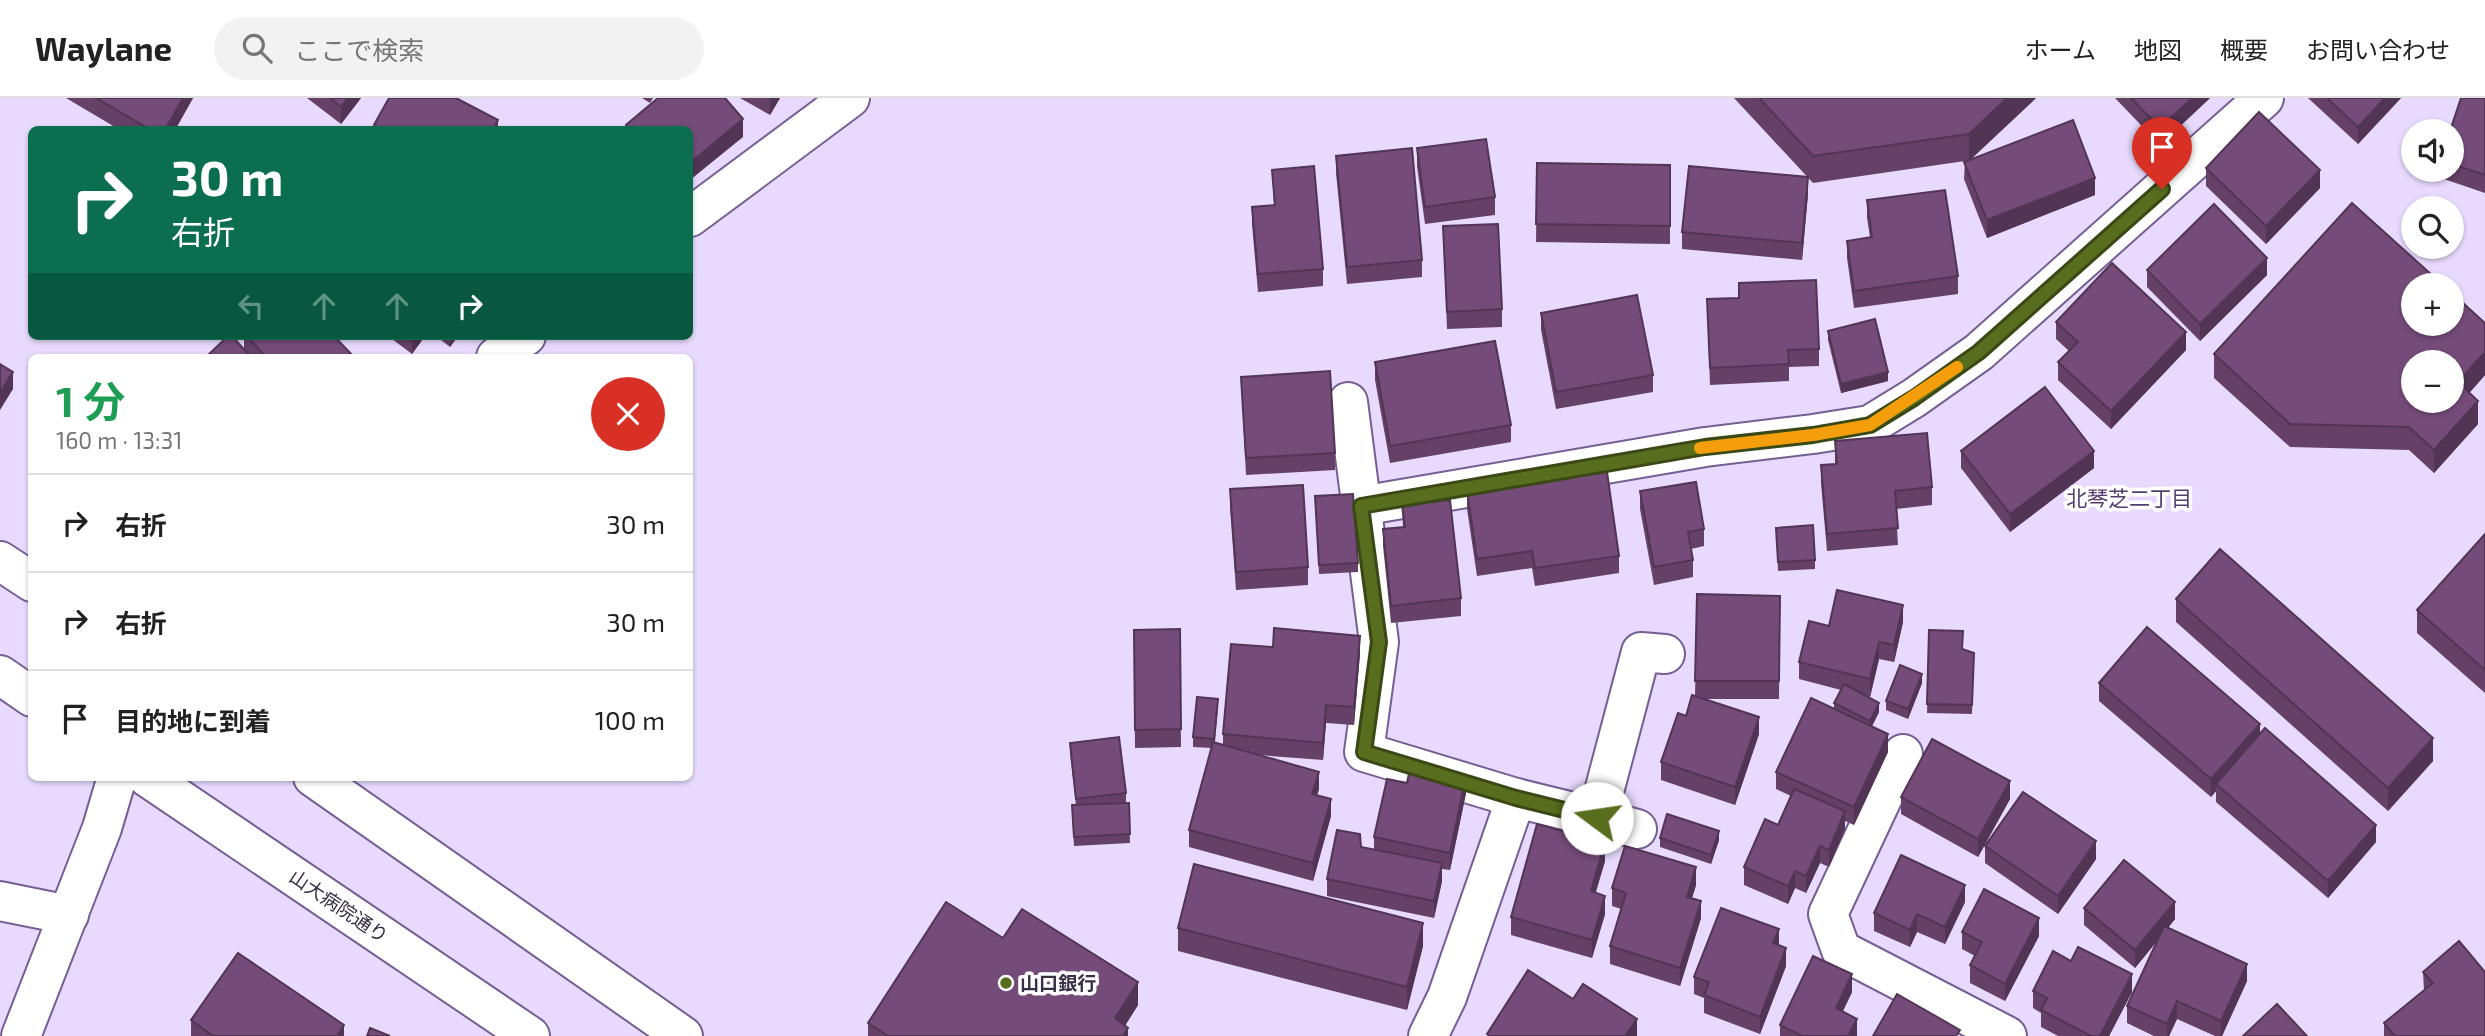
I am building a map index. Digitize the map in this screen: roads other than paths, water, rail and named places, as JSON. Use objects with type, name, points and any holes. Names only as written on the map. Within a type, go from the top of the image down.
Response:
[{"type":"street","points":[[693,215],[850,98]]},
{"type":"street","points":[[1361,506],[1705,447],[1813,435],[1870,425],[1979,352],[2264,98]]},
{"type":"street","points":[[500,354],[520,340]]},
{"type":"street","points":[[1348,402],[1379,642],[1364,752],[1516,798],[1637,829]]},
{"type":"street","points":[[0,561],[28,579]]},
{"type":"street","points":[[1597,818],[1642,652],[1665,654]]},
{"type":"street","points":[[0,675],[28,694]]},
{"type":"street","points":[[1903,754],[1828,915],[1842,950],[2007,1036]]},
{"type":"street","points":[[21,1036],[102,828],[116,781]]},
{"type":"street","name":"山大病院通り","points":[[153,781],[530,1036]]},
{"type":"street","points":[[319,781],[683,1036]]},
{"type":"street","points":[[1428,1036],[1447,997],[1516,798]]},
{"type":"street","points":[[0,901],[69,915]]},
{"type":"place","name":"山口銀行","points":[[1006,983]]},
{"type":"district","name":"北琴芝二丁目","points":[[2129,499]]}]
